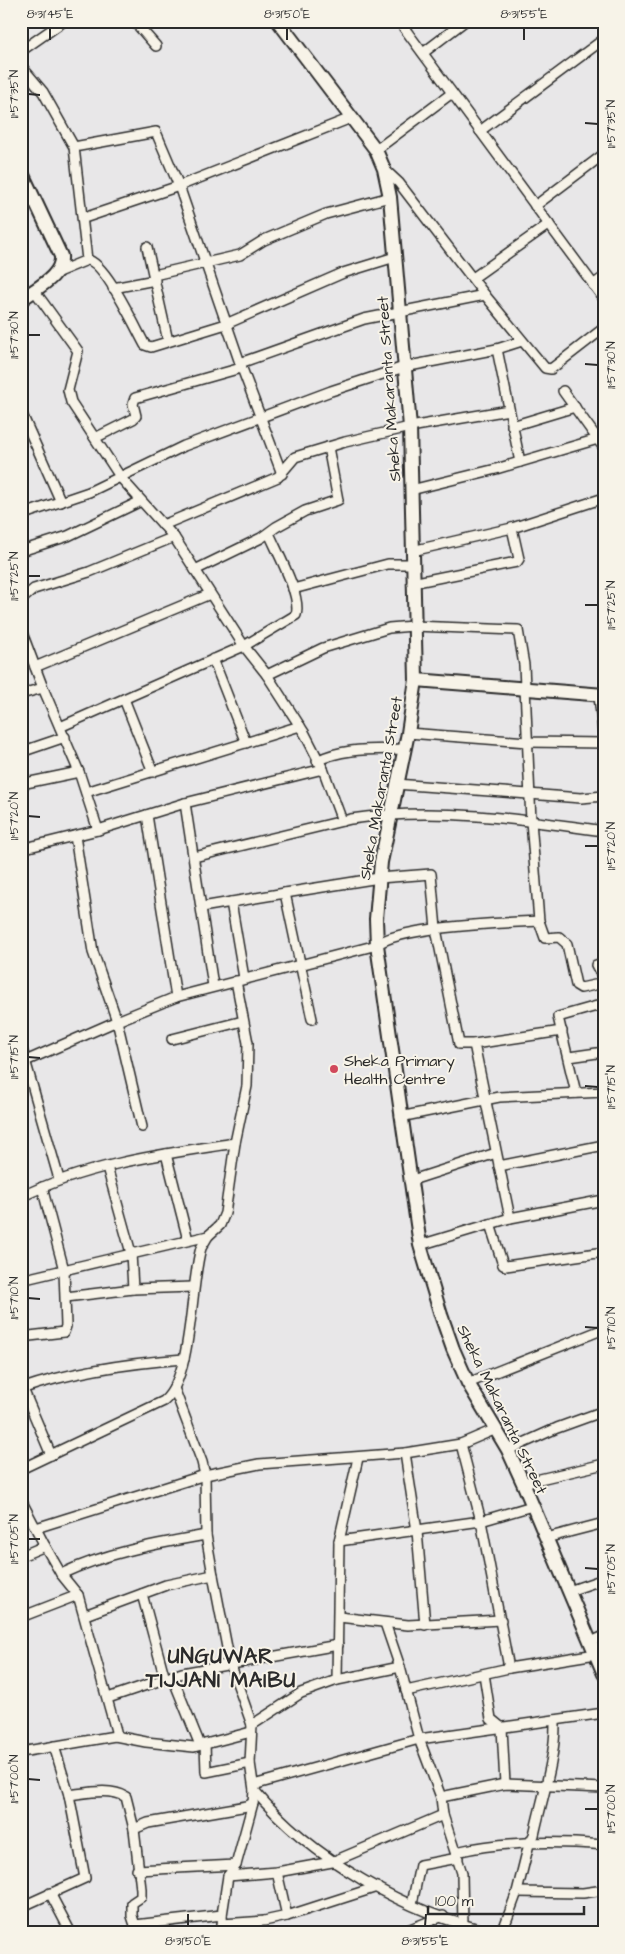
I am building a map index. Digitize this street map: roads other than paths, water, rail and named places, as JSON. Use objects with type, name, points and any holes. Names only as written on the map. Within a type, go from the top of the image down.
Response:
[{"type":"street","points":[[21,51],[64,21]]},
{"type":"street","points":[[134,21],[156,46]]},
{"type":"street","name":"Sheka Makaranta Street","points":[[278,21],[376,150],[384,169],[390,197],[398,312],[410,427],[413,626],[416,680],[408,732],[389,816],[379,878],[377,945],[409,1181],[420,1245],[441,1315],[468,1383],[508,1450],[604,1674]]},
{"type":"street","points":[[399,21],[604,299]]},
{"type":"street","points":[[423,53],[465,21]]},
{"type":"street","points":[[480,131],[604,39]]},
{"type":"street","points":[[21,66],[52,107],[74,147],[84,218],[87,260]]},
{"type":"street","points":[[376,150],[452,93]]},
{"type":"street","points":[[84,218],[179,186],[351,118]]},
{"type":"street","points":[[74,147],[154,131],[179,186],[240,365],[282,474]]},
{"type":"street","points":[[535,206],[604,154]]},
{"type":"street","points":[[384,169],[399,183],[485,296],[545,368],[551,369],[604,328]]},
{"type":"street","points":[[21,171],[61,256],[62,264],[58,272]]},
{"type":"street","points":[[113,288],[240,255],[264,240],[326,214],[390,197]]},
{"type":"street","points":[[21,208],[34,199]]},
{"type":"street","points":[[473,278],[548,224]]},
{"type":"street","points":[[147,247],[168,341]]},
{"type":"street","points":[[21,300],[58,272],[87,260],[97,265],[113,288],[146,345],[151,347],[226,324],[343,273],[395,257]]},
{"type":"street","points":[[593,285],[604,277]]},
{"type":"street","points":[[34,290],[78,351],[68,390],[71,402],[121,478],[174,537],[244,646],[267,675],[300,726],[317,761],[323,769],[342,821]]},
{"type":"street","points":[[94,438],[133,419],[136,416],[133,404],[135,398],[240,365],[342,326],[398,312],[485,296]]},
{"type":"street","points":[[21,515],[61,502],[121,478],[175,450],[260,416],[404,367],[497,349],[522,341]]},
{"type":"street","points":[[497,349],[520,462]]},
{"type":"street","points":[[562,391],[604,448]]},
{"type":"street","points":[[512,426],[575,407]]},
{"type":"street","points":[[163,525],[282,474],[295,457],[410,427],[509,410]]},
{"type":"street","points":[[21,412],[61,502]]},
{"type":"street","points":[[411,490],[520,462],[598,439]]},
{"type":"street","points":[[195,570],[269,534],[293,517],[339,499],[328,447]]},
{"type":"street","points":[[412,550],[512,528],[604,498]]},
{"type":"street","points":[[21,551],[68,536],[141,501]]},
{"type":"street","points":[[412,583],[517,562],[519,559],[512,528]]},
{"type":"street","points":[[60,728],[244,646],[296,615],[298,611],[293,589],[269,534]]},
{"type":"street","points":[[21,600],[34,589],[89,572],[174,537]]},
{"type":"street","points":[[293,589],[388,564],[412,564]]},
{"type":"street","points":[[35,667],[210,594]]},
{"type":"street","points":[[267,675],[323,648],[389,628],[413,626],[518,630],[525,688],[531,821],[539,921],[545,938],[559,937],[567,944],[576,985],[581,988],[604,982],[596,965]]},
{"type":"street","points":[[21,630],[43,688],[79,772],[98,830]]},
{"type":"street","points":[[213,659],[246,743]]},
{"type":"street","points":[[408,732],[527,742],[604,743],[601,696],[416,680]]},
{"type":"street","points":[[21,694],[43,688]]},
{"type":"street","points":[[124,699],[153,772]]},
{"type":"street","points":[[86,792],[300,726]]},
{"type":"street","points":[[21,752],[65,737]]},
{"type":"street","points":[[317,761],[332,754],[366,750],[404,750]]},
{"type":"street","points":[[21,849],[98,830],[185,803],[323,769]]},
{"type":"street","points":[[21,784],[79,772]]},
{"type":"street","points":[[396,784],[581,798],[604,796]]},
{"type":"street","points":[[185,803],[213,986]]},
{"type":"street","points":[[147,815],[176,997]]},
{"type":"street","points":[[194,857],[342,821],[371,816],[470,815],[604,831]]},
{"type":"street","points":[[75,836],[93,952],[116,1021],[142,1127]]},
{"type":"street","points":[[202,907],[379,878],[431,874],[436,929],[459,1044],[474,1044],[562,1031]]},
{"type":"street","points":[[285,892],[312,1019]]},
{"type":"street","points":[[21,1469],[164,1400],[174,1388],[184,1360],[199,1253],[208,1236],[220,1224],[225,1212],[236,1143],[248,1086],[248,1043],[242,1021],[240,980],[231,902]]},
{"type":"street","points":[[24,1062],[116,1021],[176,997],[213,986],[377,945],[390,938],[436,929],[539,921]]},
{"type":"street","points":[[576,1093],[558,1017],[604,1004]]},
{"type":"street","points":[[172,1039],[242,1021]]},
{"type":"street","points":[[474,1044],[510,1218]]},
{"type":"street","points":[[21,1046],[24,1062],[59,1179]]},
{"type":"street","points":[[569,1057],[604,1052]]},
{"type":"street","points":[[400,1117],[485,1099],[604,1092]]},
{"type":"street","points":[[21,1197],[59,1179],[166,1154],[236,1143]]},
{"type":"street","points":[[499,1166],[604,1145]]},
{"type":"street","points":[[409,1181],[496,1153]]},
{"type":"street","points":[[166,1154],[188,1240]]},
{"type":"street","points":[[107,1167],[131,1253],[132,1289]]},
{"type":"street","points":[[21,1337],[64,1332],[66,1326],[64,1270],[42,1187]]},
{"type":"street","points":[[420,1245],[510,1218],[604,1200]]},
{"type":"street","points":[[490,1224],[503,1264],[506,1266],[604,1252]]},
{"type":"street","points":[[21,1280],[208,1236]]},
{"type":"street","points":[[66,1297],[132,1289],[193,1287]]},
{"type":"street","points":[[468,1383],[604,1329]]},
{"type":"street","points":[[51,1455],[22,1389],[112,1367],[142,1362],[184,1360]]},
{"type":"street","points":[[174,1388],[196,1443],[205,1476],[206,1535],[230,1663],[251,1729],[250,1763],[254,1790],[253,1803],[236,1865],[228,1876],[223,1924]]},
{"type":"street","points":[[508,1450],[557,1428],[604,1411]]},
{"type":"street","points":[[36,1528],[205,1476],[259,1464],[405,1453],[461,1444],[496,1429]]},
{"type":"street","points":[[461,1444],[482,1520],[509,1668]]},
{"type":"street","points":[[405,1453],[417,1531],[425,1625]]},
{"type":"street","points":[[337,1680],[340,1618],[339,1541],[358,1458]]},
{"type":"street","points":[[523,1483],[604,1464]]},
{"type":"street","points":[[21,1500],[45,1546],[62,1574],[78,1595],[115,1723],[114,1736]]},
{"type":"street","points":[[339,1541],[482,1520],[532,1506]]},
{"type":"street","points":[[546,1538],[604,1523]]},
{"type":"street","points":[[62,1574],[85,1563],[134,1548],[206,1535]]},
{"type":"street","points":[[21,1556],[45,1546]]},
{"type":"street","points":[[85,1615],[184,1580],[214,1575]]},
{"type":"street","points":[[569,1591],[604,1579]]},
{"type":"street","points":[[142,1594],[168,1677],[203,1744],[206,1772],[250,1763]]},
{"type":"street","points":[[21,1617],[78,1595]]},
{"type":"street","points":[[340,1618],[385,1624],[425,1625],[501,1620]]},
{"type":"street","points":[[385,1624],[400,1666],[419,1739],[440,1797],[443,1815],[457,1855],[464,1884],[460,1929]]},
{"type":"street","points":[[406,1691],[593,1648],[604,1636]]},
{"type":"street","points":[[108,1698],[168,1677],[230,1663],[238,1664],[338,1645]]},
{"type":"street","points":[[21,1752],[114,1736],[194,1747],[251,1729],[301,1693],[337,1680],[400,1666]]},
{"type":"street","points":[[484,1674],[491,1719],[502,1728],[504,1784]]},
{"type":"street","points":[[254,1790],[257,1784],[264,1781],[323,1767],[419,1739],[604,1713]]},
{"type":"street","points":[[502,1933],[518,1892],[529,1844],[534,1835],[544,1784],[550,1769],[555,1736],[555,1720]]},
{"type":"street","points":[[21,1907],[85,1878],[69,1795],[54,1746]]},
{"type":"street","points":[[440,1797],[504,1784],[544,1784],[568,1788],[604,1788]]},
{"type":"street","points":[[254,1790],[284,1823],[332,1862],[412,1904],[454,1921],[460,1929],[493,1933]]},
{"type":"street","points":[[69,1795],[102,1792],[122,1794],[128,1802],[134,1830],[141,1897],[132,1903],[132,1916],[135,1925],[223,1924],[264,1921],[288,1916],[377,1887]]},
{"type":"street","points":[[134,1830],[148,1823],[247,1806],[253,1803]]},
{"type":"street","points":[[228,1876],[277,1872],[332,1862],[443,1815]]},
{"type":"street","points":[[412,1904],[420,1865],[483,1846],[568,1842],[604,1844]]},
{"type":"street","points":[[137,1870],[236,1865]]},
{"type":"street","points":[[277,1872],[288,1916]]},
{"type":"street","points":[[518,1892],[584,1892],[604,1890]]},
{"type":"street","points":[[50,1893],[70,1933]]},
{"type":"street","points":[[401,1932],[444,1916]]},
{"type":"place","name":"Sheka Primary Health Centre","points":[[334,1069]]},
{"type":"district","name":"UNGUWAR TIJJANI MAIBU","points":[[221,1668]]}]
